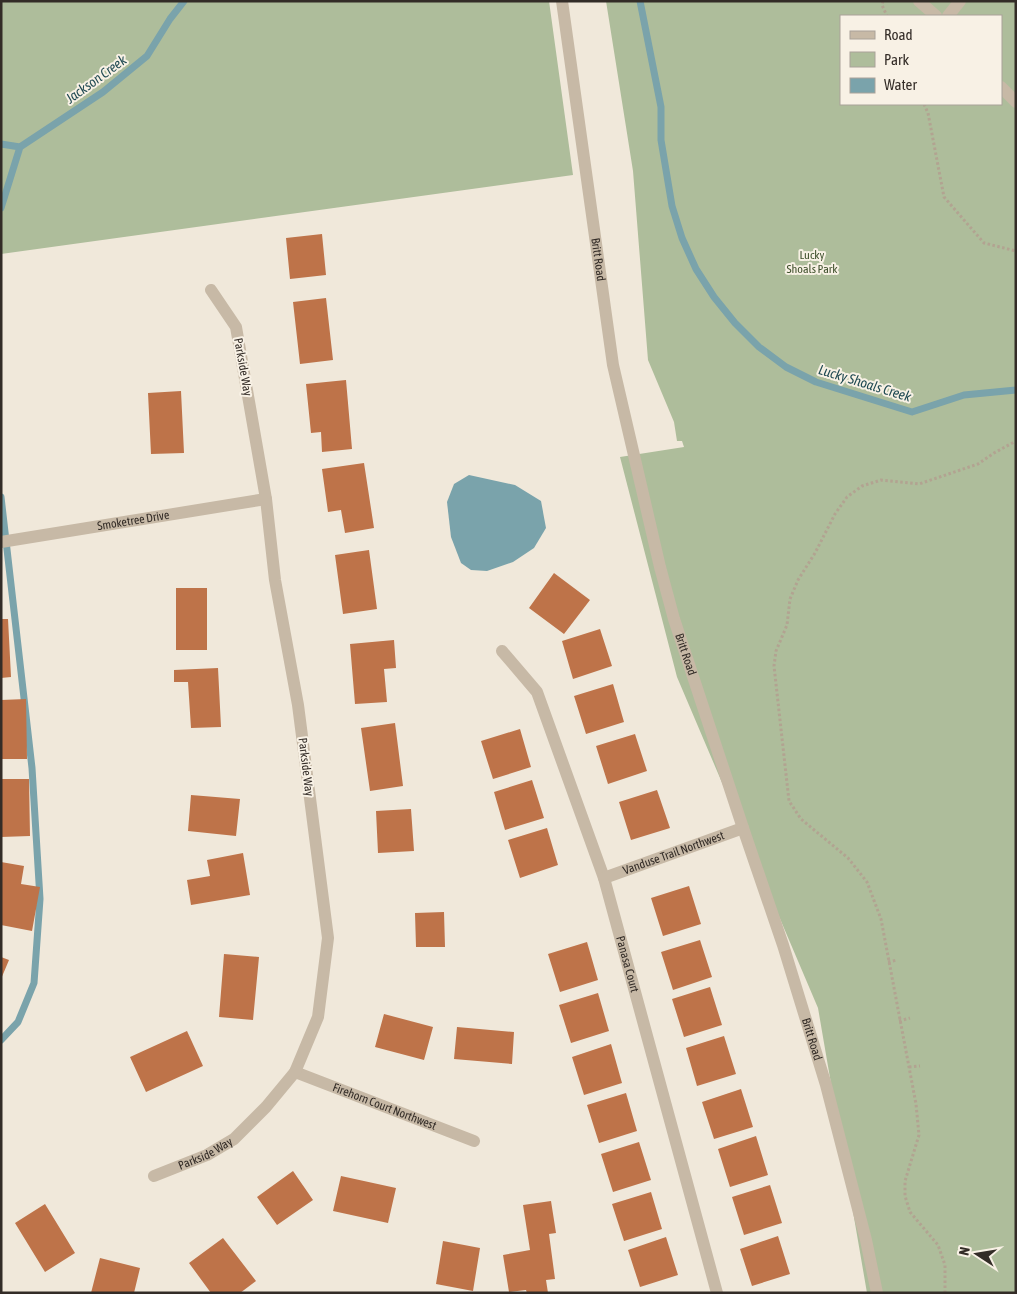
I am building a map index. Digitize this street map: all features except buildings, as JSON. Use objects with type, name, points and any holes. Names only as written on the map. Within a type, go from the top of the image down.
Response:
[{"type":"street","name":"Britt Road","points":[[562,1],[613,365],[662,576],[674,619],[783,945],[826,1086],[866,1240],[876,1293]]},
{"type":"street","points":[[919,1],[935,15]]},
{"type":"street","points":[[949,15],[960,1]]},
{"type":"street","points":[[1002,88],[1016,102]]},
{"type":"street","name":"Parkside Way","points":[[154,1176],[207,1155],[234,1140],[266,1108],[295,1072],[318,1017],[328,938],[298,706],[276,580],[266,499],[236,327],[211,290]]},
{"type":"street","name":"Smoketree Drive","points":[[1,542],[266,499]]},
{"type":"street","name":"Panasa Court","points":[[502,651],[537,692],[604,878],[717,1293]]},
{"type":"street","name":"Vanduse Trail Northwest","points":[[604,878],[743,828]]},
{"type":"street","name":"Firehorn Court Northwest","points":[[295,1072],[474,1141]]},
{"type":"path","points":[[883,1],[882,5],[887,15]]},
{"type":"path","points":[[924,105],[928,113],[944,197],[984,243],[1016,252]]},
{"type":"path","points":[[945,1293],[945,1265],[938,1245],[910,1212],[905,1196],[905,1182],[919,1135],[916,1104],[881,919],[867,882],[848,858],[801,819],[789,801],[774,666],[776,651],[786,625],[790,599],[798,580],[816,553],[835,514],[847,497],[862,486],[881,480],[919,484],[978,464],[994,453],[1016,442]]},
{"type":"path","points":[[888,962],[897,960]]},
{"type":"path","points":[[899,1021],[910,1018]]},
{"type":"path","points":[[909,1067],[920,1066]]},
{"type":"green space","points":[[1,1],[549,1],[573,175],[1,254]]},
{"type":"green space","name":"Lucky Shoals Park","points":[[606,1],[1016,1],[1016,1293],[867,1293],[818,1008],[677,677],[620,457],[684,447],[682,441],[677,441],[674,422],[648,360],[633,171]]},
{"type":"water","points":[[469,475],[515,485],[541,501],[546,528],[534,548],[513,562],[487,571],[471,570],[461,563],[451,537],[447,502],[454,484]]},
{"type":"waterway","name":"Jackson Creek","points":[[1,144],[20,147],[103,92],[147,56],[170,19],[184,1]]},
{"type":"waterway","name":"Lucky Shoals Creek","points":[[640,1],[661,107],[661,140],[672,206],[682,238],[696,269],[714,297],[735,323],[759,347],[786,367],[816,382],[912,412],[964,395],[1016,390]]},
{"type":"waterway","points":[[1,208],[20,147]]},
{"type":"waterway","points":[[1,497],[32,768],[40,899],[34,983],[18,1022],[1,1040]]}]
